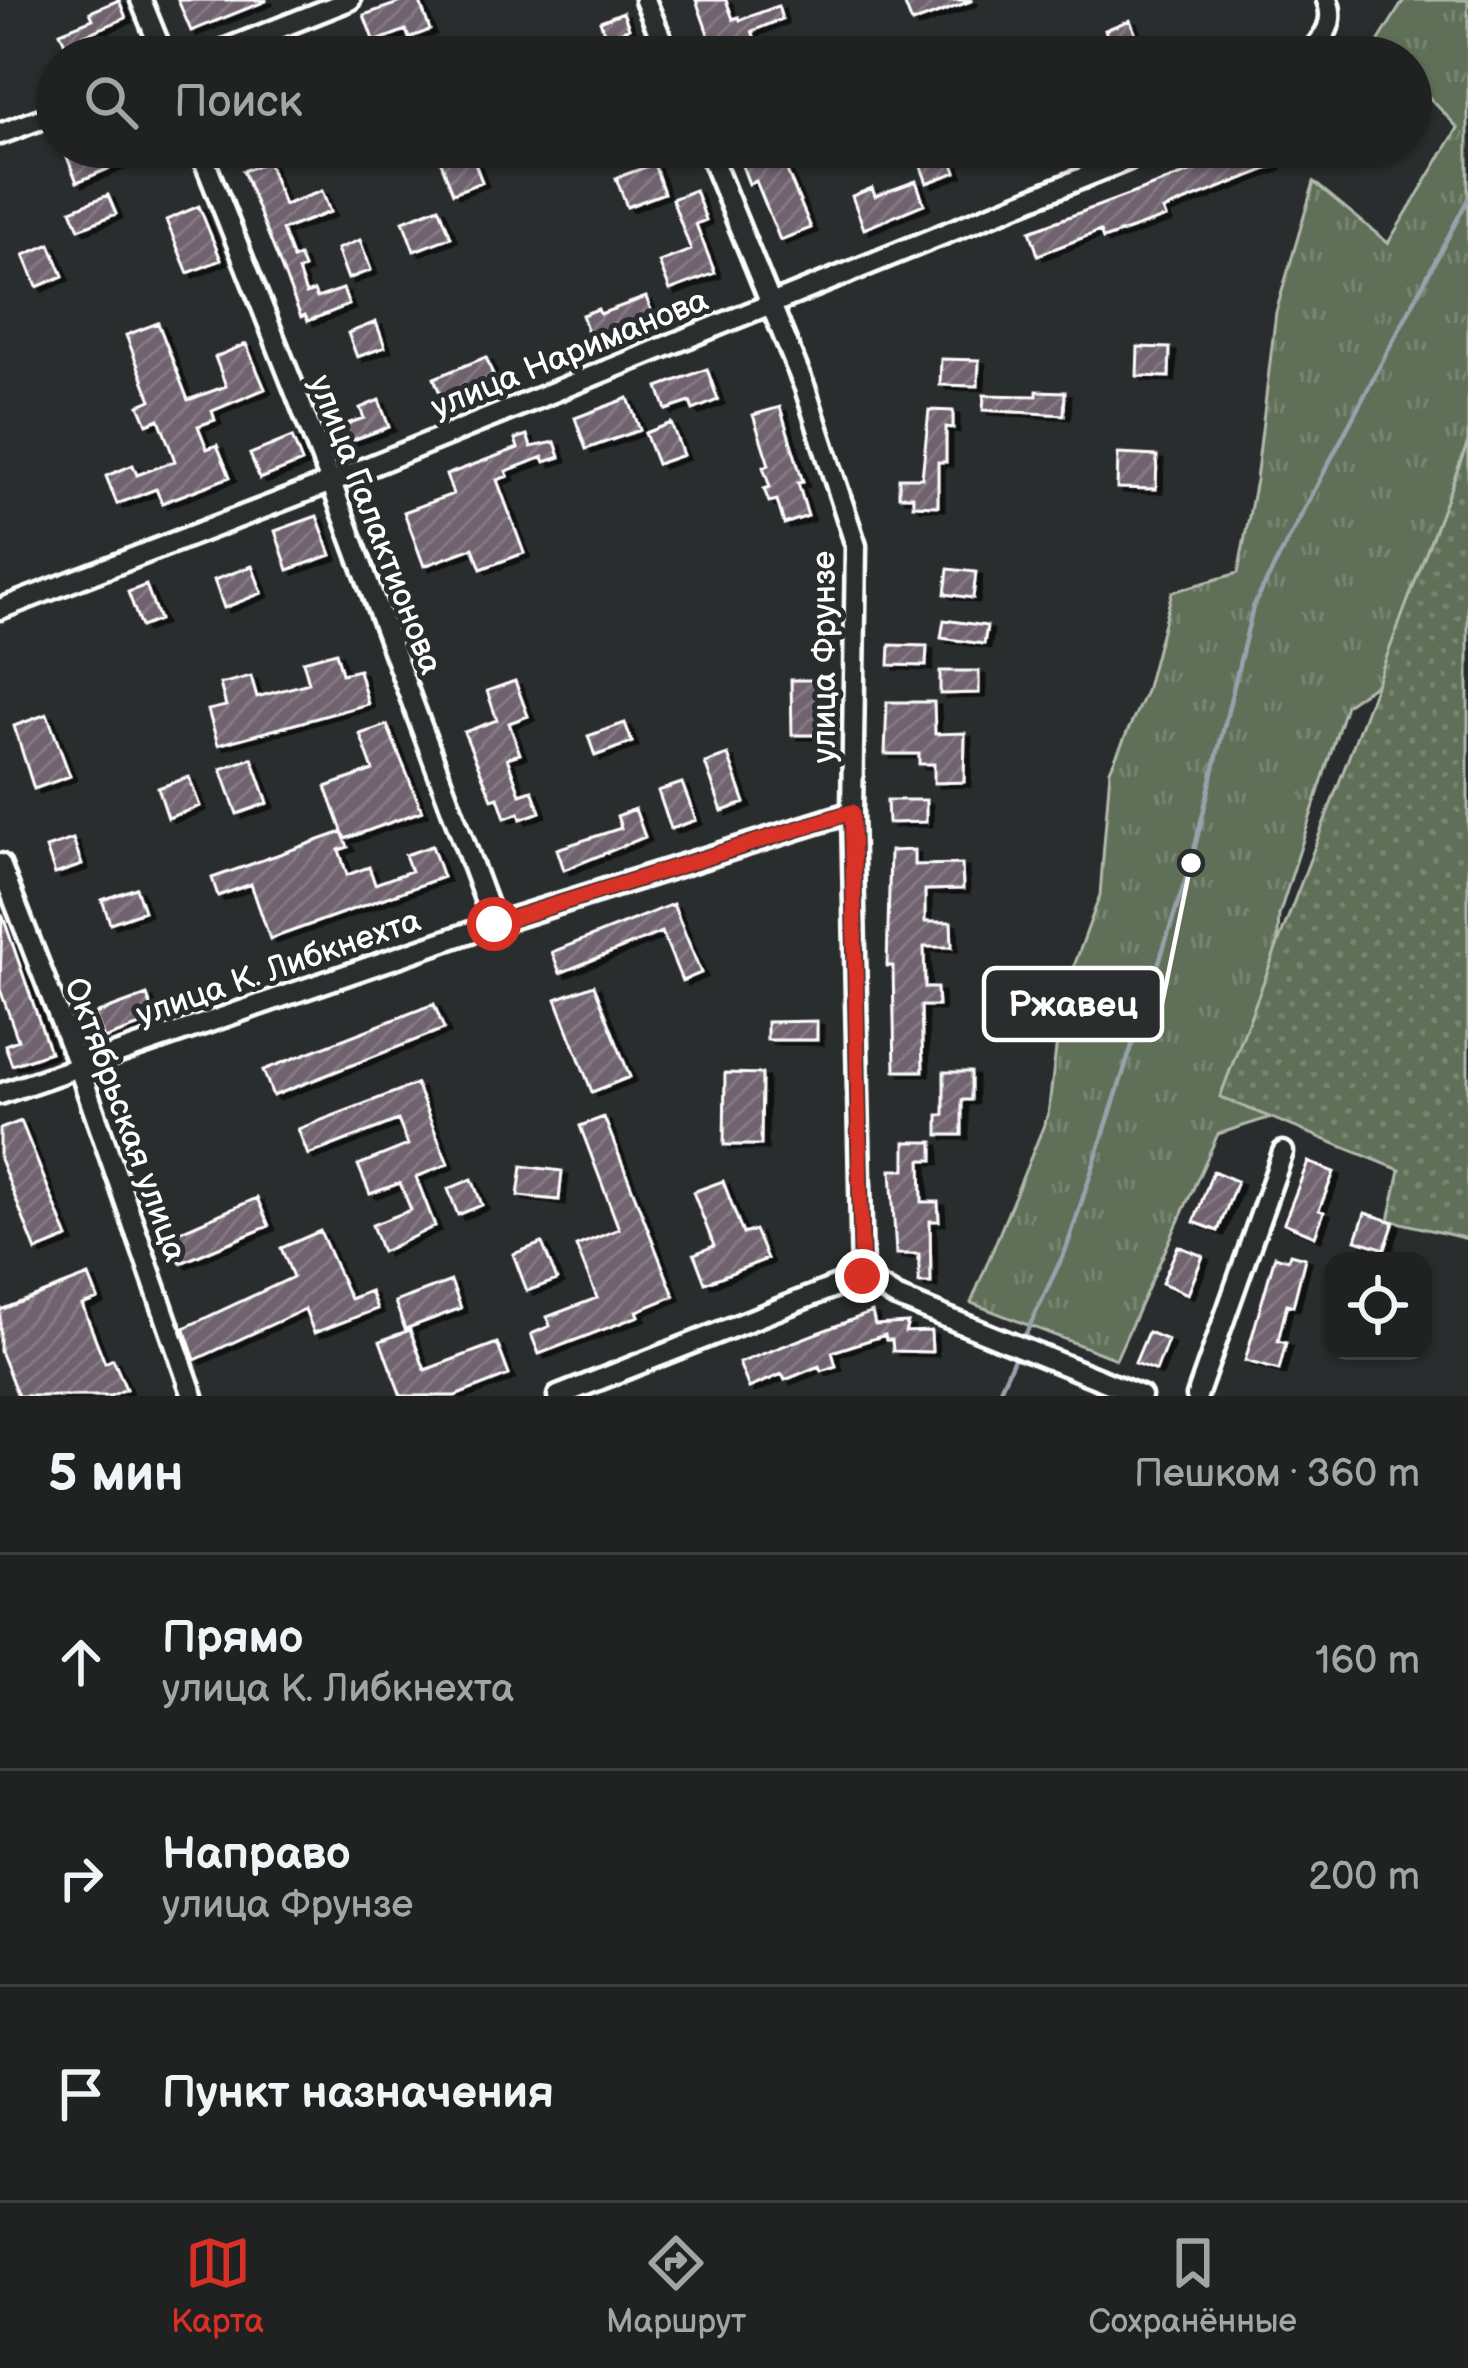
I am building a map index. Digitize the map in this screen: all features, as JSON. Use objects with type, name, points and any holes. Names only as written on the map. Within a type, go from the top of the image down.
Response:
[{"type":"street","points":[[141,0],[156,36]]},
{"type":"street","points":[[259,36],[350,0]]},
{"type":"street","points":[[646,0],[661,36]]},
{"type":"street","points":[[1323,36],[1329,28],[1327,0]]},
{"type":"street","points":[[0,134],[36,120]]},
{"type":"street","name":"улица Галактионова","points":[[207,168],[331,482],[494,924]]},
{"type":"street","name":"улица Фрунзе","points":[[716,168],[805,388],[856,546],[852,812],[862,1276]]},
{"type":"street","name":"улица Нариманова","points":[[0,609],[331,482],[1106,168]]},
{"type":"street","name":"улица К. Либкнехта","points":[[0,1094],[494,924],[852,812]]},
{"type":"street","name":"Октябрьская улица","points":[[0,864],[78,1065],[193,1396]]},
{"type":"street","points":[[1196,1396],[1283,1152]]},
{"type":"street","points":[[558,1396],[862,1276],[896,1297],[1141,1396]]},
{"type":"green space","points":[[1404,0],[1468,0],[1468,580],[1411,660],[1346,705],[1279,915],[1272,1050],[1331,1098],[1218,1134],[1116,1359],[971,1303],[1048,1115],[1062,999],[1100,895],[1110,770],[1146,691],[1172,592],[1238,573],[1256,480],[1276,312],[1314,182],[1388,243],[1458,128],[1432,100],[1432,36],[1382,36]]},
{"type":"green space","points":[[1468,442],[1468,1239],[1389,1220],[1400,1170],[1220,1097]]},
{"type":"building","points":[[119,0],[126,18],[82,36],[62,36],[60,32],[93,19],[90,12]]},
{"type":"building","points":[[178,0],[266,0],[266,1],[191,31]]},
{"type":"building","points":[[419,0],[430,30],[414,36],[406,30],[372,36],[364,15]]},
{"type":"building","points":[[696,0],[726,0],[733,19],[740,20],[778,6],[782,19],[752,31],[754,36],[709,36]]},
{"type":"building","points":[[903,0],[971,0],[971,1],[912,23]]},
{"type":"building","points":[[623,12],[629,28],[622,31],[624,36],[605,36],[600,21]]},
{"type":"building","points":[[1130,20],[1136,36],[1107,36],[1105,30]]},
{"type":"building","points":[[71,168],[110,168],[77,182]]},
{"type":"building","points":[[270,168],[284,205],[322,191],[330,212],[282,230],[293,259],[299,256],[304,268],[298,271],[306,294],[314,291],[317,298],[343,289],[349,305],[308,321],[305,315],[301,317],[243,171]]},
{"type":"building","points":[[443,168],[477,168],[482,182],[453,193]]},
{"type":"building","points":[[655,168],[664,193],[627,207],[616,178]]},
{"type":"building","points":[[743,168],[786,168],[811,228],[780,240],[756,181],[749,184]]},
{"type":"building","points":[[921,168],[955,168],[956,172],[927,183]]},
{"type":"building","points":[[1201,168],[1270,168],[1163,210],[1166,217],[1103,239],[1100,231],[1038,255],[1030,231]]},
{"type":"building","points":[[916,181],[924,204],[864,229],[852,196],[872,188],[875,196]]},
{"type":"building","points":[[695,190],[706,220],[696,224],[715,273],[670,290],[659,262],[691,250],[672,199]]},
{"type":"building","points":[[108,195],[116,214],[79,229],[71,210]]},
{"type":"building","points":[[199,206],[221,260],[188,273],[166,220]]},
{"type":"building","points":[[439,207],[451,237],[414,251],[403,221]]},
{"type":"building","points":[[360,240],[371,270],[348,279],[337,249]]},
{"type":"building","points":[[50,244],[63,276],[37,287],[24,255]]},
{"type":"building","points":[[646,297],[654,318],[592,343],[582,315],[598,309],[600,314]]},
{"type":"building","points":[[376,322],[385,347],[357,357],[348,333]]},
{"type":"building","points":[[158,323],[188,400],[226,386],[215,357],[246,344],[265,389],[212,411],[215,420],[198,426],[207,449],[217,445],[230,477],[162,503],[156,489],[117,504],[106,476],[133,465],[137,475],[175,461],[159,419],[147,424],[139,405],[151,400],[126,335]]},
{"type":"building","points":[[1138,347],[1170,348],[1169,377],[1137,376]]},
{"type":"building","points":[[486,357],[496,383],[444,404],[434,378]]},
{"type":"building","points":[[941,359],[979,360],[978,386],[940,385]]},
{"type":"building","points":[[707,369],[718,400],[693,410],[690,402],[666,410],[658,387]]},
{"type":"building","points":[[1037,391],[1065,392],[1064,415],[983,410],[984,395],[1037,396]]},
{"type":"building","points":[[628,398],[640,430],[586,449],[575,418]]},
{"type":"building","points":[[379,400],[389,427],[350,441],[344,425],[364,418],[360,408]]},
{"type":"building","points":[[780,407],[803,482],[798,483],[808,516],[784,524],[777,500],[769,502],[764,489],[770,487],[763,467],[769,465],[753,415]]},
{"type":"building","points":[[929,410],[953,411],[953,428],[946,427],[946,462],[938,462],[938,506],[913,505],[913,496],[899,496],[899,478],[922,478]]},
{"type":"building","points":[[671,423],[683,455],[657,464],[645,433]]},
{"type":"building","points":[[527,435],[531,447],[555,442],[560,457],[545,462],[543,457],[506,471],[508,476],[497,480],[524,553],[481,569],[473,548],[424,566],[404,512],[453,494],[446,475],[518,448],[515,439]]},
{"type":"building","points":[[292,437],[302,462],[260,479],[250,454]]},
{"type":"building","points":[[1118,454],[1157,456],[1156,489],[1117,488]]},
{"type":"building","points":[[317,516],[331,555],[288,570],[275,531]]},
{"type":"building","points":[[252,566],[262,593],[224,608],[214,580]]},
{"type":"building","points":[[948,569],[976,572],[973,598],[945,594]]},
{"type":"building","points":[[146,585],[159,620],[141,627],[128,592]]},
{"type":"building","points":[[944,620],[987,626],[984,644],[941,638]]},
{"type":"building","points":[[890,645],[927,646],[926,666],[889,665]]},
{"type":"building","points":[[336,652],[342,674],[359,670],[368,704],[218,745],[208,710],[226,706],[220,684],[251,676],[257,697],[309,683],[303,661]]},
{"type":"building","points":[[940,671],[979,671],[979,693],[940,694]]},
{"type":"building","points":[[791,680],[818,680],[819,735],[792,735]]},
{"type":"building","points":[[515,681],[528,716],[509,723],[520,754],[507,758],[520,794],[532,790],[540,812],[521,819],[519,813],[505,818],[498,797],[492,799],[464,732],[497,720],[487,691]]},
{"type":"building","points":[[887,702],[934,702],[935,734],[965,733],[964,782],[934,783],[934,764],[919,764],[919,754],[885,754]]},
{"type":"building","points":[[47,714],[70,776],[34,789],[14,726]]},
{"type":"building","points":[[625,723],[632,742],[595,756],[588,736]]},
{"type":"building","points":[[387,725],[422,811],[345,839],[326,787],[373,770],[360,734]]},
{"type":"building","points":[[728,755],[745,803],[722,811],[705,763]]},
{"type":"building","points":[[252,758],[268,803],[237,814],[221,769]]},
{"type":"building","points":[[189,777],[200,806],[168,818],[158,788]]},
{"type":"building","points":[[682,783],[696,820],[671,829],[658,791]]},
{"type":"building","points":[[887,800],[926,800],[926,822],[888,823]]},
{"type":"building","points":[[635,809],[645,837],[564,870],[557,849],[621,828],[617,816]]},
{"type":"building","points":[[342,832],[348,847],[339,850],[347,875],[369,867],[375,884],[411,871],[405,855],[432,846],[443,877],[270,939],[251,884],[218,896],[212,878]]},
{"type":"building","points":[[73,839],[82,865],[55,874],[46,848]]},
{"type":"building","points":[[914,850],[914,865],[962,864],[963,889],[925,890],[925,922],[951,922],[952,947],[924,947],[925,988],[937,988],[938,1006],[921,1006],[923,1071],[895,1071],[893,966],[887,966],[890,851]]},
{"type":"building","points":[[136,888],[144,911],[110,923],[102,900]]},
{"type":"building","points":[[673,904],[701,973],[682,981],[662,932],[560,973],[552,952]]},
{"type":"building","points":[[2,914],[50,1052],[12,1065],[5,1045],[18,1040],[0,989]]},
{"type":"building","points":[[594,985],[630,1077],[592,1092],[556,999]]},
{"type":"building","points":[[147,995],[156,1020],[104,1039],[95,1014]]},
{"type":"building","points":[[434,1004],[444,1029],[273,1096],[263,1070]]},
{"type":"building","points":[[817,1021],[817,1040],[767,1040],[767,1022]]},
{"type":"building","points":[[944,1072],[971,1072],[971,1100],[962,1100],[962,1135],[938,1135],[938,1115],[944,1115]]},
{"type":"building","points":[[725,1073],[762,1074],[761,1145],[724,1145]]},
{"type":"building","points":[[416,1084],[448,1164],[416,1177],[435,1226],[382,1252],[372,1225],[411,1210],[400,1183],[370,1194],[358,1165],[408,1145],[398,1120],[308,1155],[298,1129]]},
{"type":"building","points":[[604,1117],[674,1296],[637,1311],[639,1316],[539,1354],[531,1334],[550,1326],[547,1317],[597,1298],[576,1246],[619,1229],[580,1126]]},
{"type":"building","points":[[21,1121],[68,1238],[36,1251],[0,1159],[0,1129]]},
{"type":"building","points":[[905,1142],[933,1142],[933,1160],[921,1160],[922,1202],[938,1202],[939,1221],[930,1221],[931,1283],[919,1283],[919,1254],[896,1254],[891,1170],[905,1170]]},
{"type":"building","points":[[1308,1162],[1334,1172],[1315,1236],[1284,1223]]},
{"type":"building","points":[[522,1166],[562,1171],[559,1200],[518,1196]]},
{"type":"building","points":[[1213,1171],[1237,1181],[1218,1231],[1194,1222]]},
{"type":"building","points":[[472,1179],[482,1205],[458,1215],[448,1189]]},
{"type":"building","points":[[723,1181],[743,1234],[755,1230],[767,1259],[705,1283],[694,1254],[714,1246],[693,1192]]},
{"type":"building","points":[[257,1198],[269,1226],[181,1263],[169,1236]]},
{"type":"building","points":[[1365,1213],[1394,1222],[1385,1249],[1356,1240]]},
{"type":"building","points":[[320,1231],[350,1299],[370,1291],[377,1309],[314,1333],[305,1309],[195,1360],[184,1328],[293,1277],[281,1248]]},
{"type":"building","points":[[542,1243],[557,1280],[527,1291],[513,1254]]},
{"type":"building","points":[[1178,1246],[1203,1256],[1188,1294],[1162,1283]]},
{"type":"building","points":[[1290,1254],[1305,1258],[1278,1341],[1286,1343],[1279,1370],[1245,1361],[1275,1256],[1288,1260]]},
{"type":"building","points":[[89,1276],[98,1299],[82,1305],[105,1363],[113,1359],[126,1389],[110,1396],[18,1396],[0,1351],[0,1310]]},
{"type":"building","points":[[451,1281],[461,1308],[405,1329],[395,1302]]},
{"type":"building","points":[[872,1312],[875,1325],[908,1323],[905,1332],[931,1331],[932,1352],[893,1351],[892,1340],[885,1335],[832,1352],[836,1366],[821,1371],[819,1366],[785,1380],[782,1374],[749,1388],[739,1363]]},
{"type":"building","points":[[410,1330],[425,1370],[497,1343],[509,1375],[455,1396],[401,1396],[380,1341]]},
{"type":"building","points":[[1148,1332],[1168,1340],[1156,1371],[1135,1363]]},
{"type":"waterway","points":[[1022,1342],[1067,1247],[1191,863],[1253,607],[1468,199]]},
{"type":"waterway","points":[[997,1396],[1017,1352]]},
{"type":"place","name":"Ржавец","points":[[1191,863]]},
{"type":"route","points":[[494,924],[852,812],[862,1276]]}]
